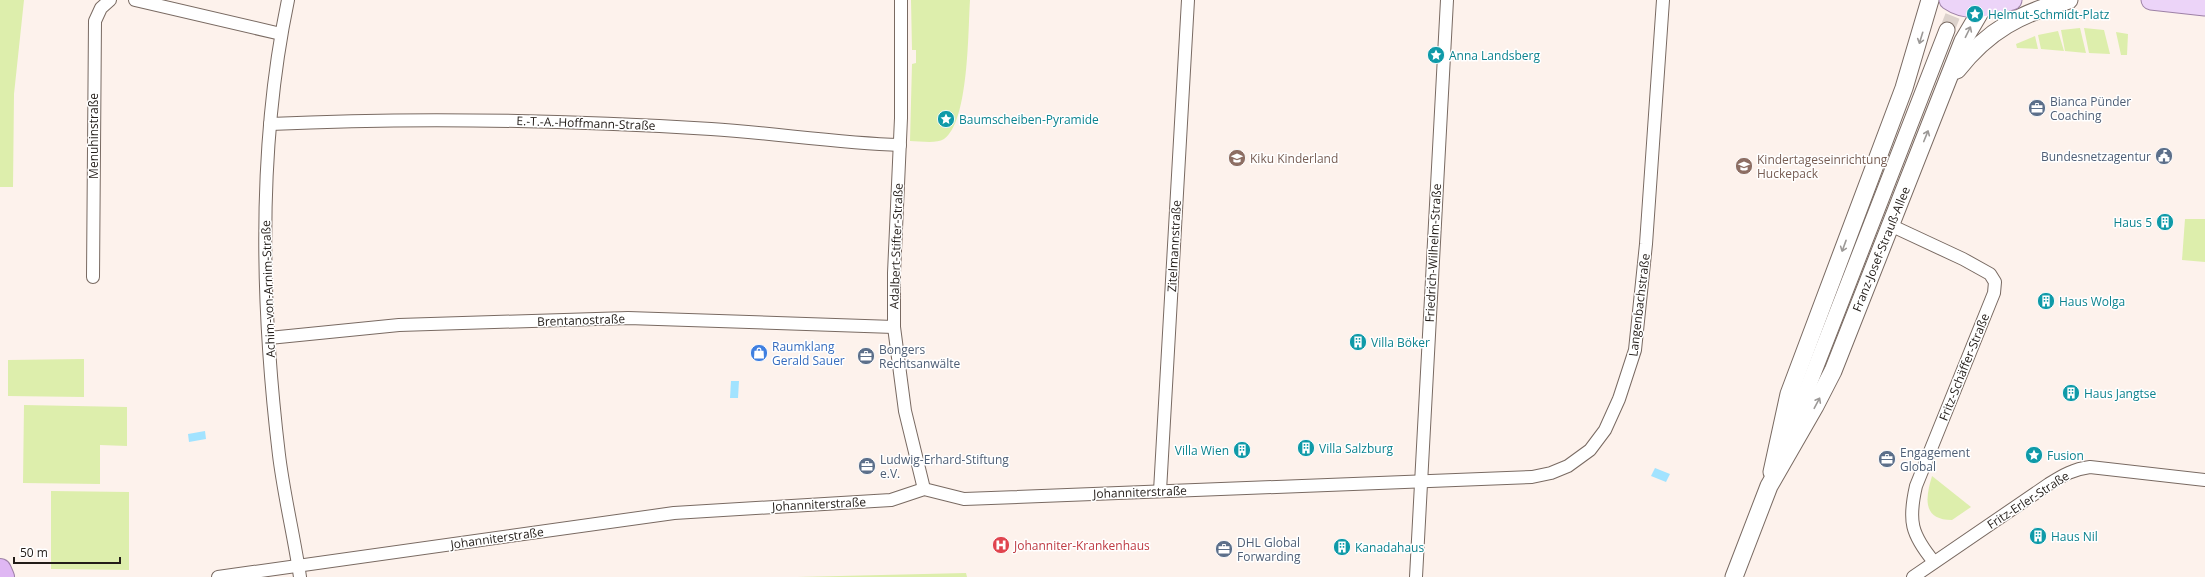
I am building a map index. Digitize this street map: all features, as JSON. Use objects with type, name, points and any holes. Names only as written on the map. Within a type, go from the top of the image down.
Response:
[{"type":"highway","points":[[0,570],[3,577]]},
{"type":"main road","name":"Franz-Josef-Strauß-Allee","points":[[1769,486],[1789,394],[1904,88],[1930,0]]},
{"type":"main road","points":[[1949,0],[1966,7],[2012,0]]},
{"type":"main road","points":[[1948,82],[1977,47],[2001,27],[2038,10],[2069,0]]},
{"type":"main road","points":[[2151,0],[2205,6]]},
{"type":"main road","name":"Franz-Josef-Strauß-Allee","points":[[1734,577],[1769,486],[1833,371],[1967,32],[1986,4]]},
{"type":"street","name":"Menuhinstraße","points":[[93,277],[95,21],[101,8],[110,0]]},
{"type":"street","points":[[135,0],[281,34]]},
{"type":"street","name":"Achim-von-Arnim-Straße","points":[[288,0],[281,34],[270,124],[265,226],[269,338],[279,456],[300,572]]},
{"type":"street","name":"Adalbert-Stifter-Straße","points":[[900,0],[900,145],[894,273],[894,327],[906,411],[924,489]]},
{"type":"street","name":"Zitelmannstraße","points":[[1160,491],[1188,0]]},
{"type":"street","name":"Friedrich-Wilhelm-Straße","points":[[1416,577],[1447,0]]},
{"type":"street","name":"Langenbachstraße","points":[[1421,481],[1532,477],[1551,473],[1568,466],[1590,450],[1605,430],[1619,399],[1635,350],[1647,236],[1662,0]]},
{"type":"street","name":"Franz-Josef-Strauß-Allee","points":[[1769,486],[1947,30]]},
{"type":"street","name":"E.-T.-A.-Hoffmann-Straße","points":[[270,124],[376,119],[593,122],[753,131],[875,144],[900,145]]},
{"type":"street","name":"Fritz-Schäffer-Straße","points":[[1890,225],[1963,259],[1990,274],[1995,282],[1994,293],[1916,486],[1912,506],[1911,522],[1921,546],[1934,562]]},
{"type":"street","name":"Brentanostraße","points":[[269,338],[399,325],[628,318],[894,327]]},
{"type":"street","name":"Fritz-Erler-Straße","points":[[1913,577],[2049,484],[2066,473],[2078,469],[2090,467],[2205,480]]},
{"type":"street","name":"Johanniterstraße","points":[[218,577],[300,572],[659,515],[891,500],[924,489],[964,499],[1421,481]]},
{"type":"green space","points":[[0,0],[24,0],[14,94],[13,187],[0,187]]},
{"type":"green space","points":[[911,0],[970,0],[966,74],[963,95],[952,129],[941,141],[910,141],[912,64],[916,63],[916,50],[912,50]]},
{"type":"green space","points":[[2080,28],[2086,53],[2065,51],[2061,30]]},
{"type":"green space","points":[[2084,28],[2104,30],[2110,54],[2089,53]]},
{"type":"green space","points":[[2058,31],[2064,51],[2041,49],[2038,35]]},
{"type":"green space","points":[[2116,32],[2128,34],[2127,55],[2121,55]]},
{"type":"green space","points":[[2035,36],[2038,49],[2017,48],[2016,44]]},
{"type":"green space","points":[[2185,219],[2205,219],[2205,262],[2182,260]]},
{"type":"green space","points":[[84,359],[84,397],[8,396],[8,360]]},
{"type":"green space","points":[[24,405],[127,407],[127,446],[100,445],[100,484],[23,483]]},
{"type":"green space","points":[[1932,476],[1971,507],[1952,520],[1942,519],[1935,516],[1930,511],[1928,506],[1928,491]]},
{"type":"green space","points":[[51,491],[129,492],[129,570],[51,569]]},
{"type":"green space","points":[[966,573],[967,577],[797,577]]},
{"type":"water","points":[[731,381],[739,381],[738,398],[730,398]]},
{"type":"water","points":[[205,431],[206,439],[189,442],[188,434]]},
{"type":"water","points":[[1655,468],[1670,474],[1666,482],[1651,476]]},
{"type":"tunnel","points":[[1947,30],[1959,0]]},
{"type":"place","name":"Helmut-Schmidt-Platz","points":[[1975,14]]},
{"type":"place","name":"Anna Landsberg","points":[[1436,55]]},
{"type":"place","name":"Bianca Pünder Coaching","points":[[2037,108]]},
{"type":"place","name":"Baumscheiben-Pyramide","points":[[946,119]]},
{"type":"place","name":"Bundesnetzagentur","points":[[2164,156]]},
{"type":"place","name":"Kiku Kinderland","points":[[1237,158]]},
{"type":"place","name":"Kindertageseinrichtung Huckepack","points":[[1744,166]]},
{"type":"place","name":"Haus 5","points":[[2165,222]]},
{"type":"place","name":"Haus Wolga","points":[[2046,301]]},
{"type":"place","name":"Villa Böker","points":[[1358,342]]},
{"type":"place","name":"Raumklang Gerald Sauer","points":[[759,353]]},
{"type":"place","name":"Bongers Rechtsanwälte","points":[[866,356]]},
{"type":"place","name":"Haus Jangtse","points":[[2071,393]]},
{"type":"place","name":"Villa Salzburg","points":[[1306,448]]},
{"type":"place","name":"Villa Wien","points":[[1242,450]]},
{"type":"place","name":"Fusion","points":[[2034,455]]},
{"type":"place","name":"Engagement Global","points":[[1887,459]]},
{"type":"place","name":"Ludwig-Erhard-Stiftung e.V.","points":[[867,466]]},
{"type":"place","name":"Haus Nil","points":[[2038,536]]},
{"type":"place","name":"Johanniter-Krankenhaus","points":[[1001,545]]},
{"type":"place","name":"Kanadahaus","points":[[1342,547]]},
{"type":"place","name":"DHL Global Forwarding","points":[[1224,549]]}]
